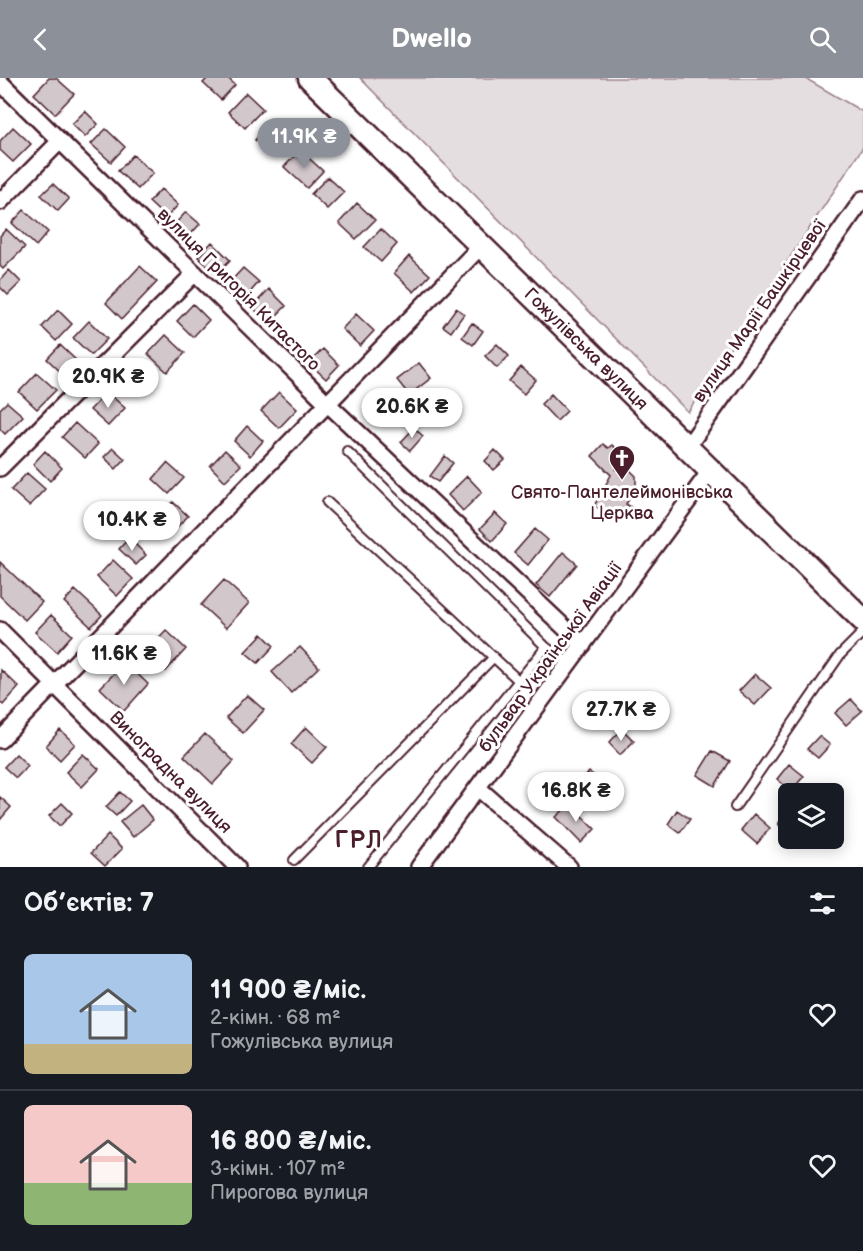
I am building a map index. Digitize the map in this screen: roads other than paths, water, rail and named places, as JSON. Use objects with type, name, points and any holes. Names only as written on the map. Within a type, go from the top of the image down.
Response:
[{"type":"street","name":"Гожулівська вулиця","points":[[310,78],[863,620]]},
{"type":"street","name":"вулиця Григорія Китастого","points":[[0,82],[328,404],[583,645]]},
{"type":"street","points":[[0,202],[60,141]]},
{"type":"street","name":"вулиця Марії Башкірцевої","points":[[688,446],[863,199]]},
{"type":"street","points":[[0,740],[481,246]]},
{"type":"street","points":[[0,468],[195,273]]},
{"type":"street","name":"бульвар Української Авіації","points":[[419,867],[711,470]]},
{"type":"street","name":"Виноградна вулиця","points":[[0,630],[57,684],[237,867]]},
{"type":"street","points":[[478,788],[569,867]]},
{"type":"lane","points":[[347,452],[546,647],[569,664]]},
{"type":"lane","points":[[327,502],[518,680]]},
{"type":"lane","points":[[735,807],[840,655],[863,632]]},
{"type":"lane","points":[[368,867],[546,647]]},
{"type":"lane","points":[[294,860],[494,657]]},
{"type":"place","name":"Свято-Пантелеймонівська Церква","points":[[622,481]]},
{"type":"district","name":"ГРЛ","points":[[359,840]]}]
